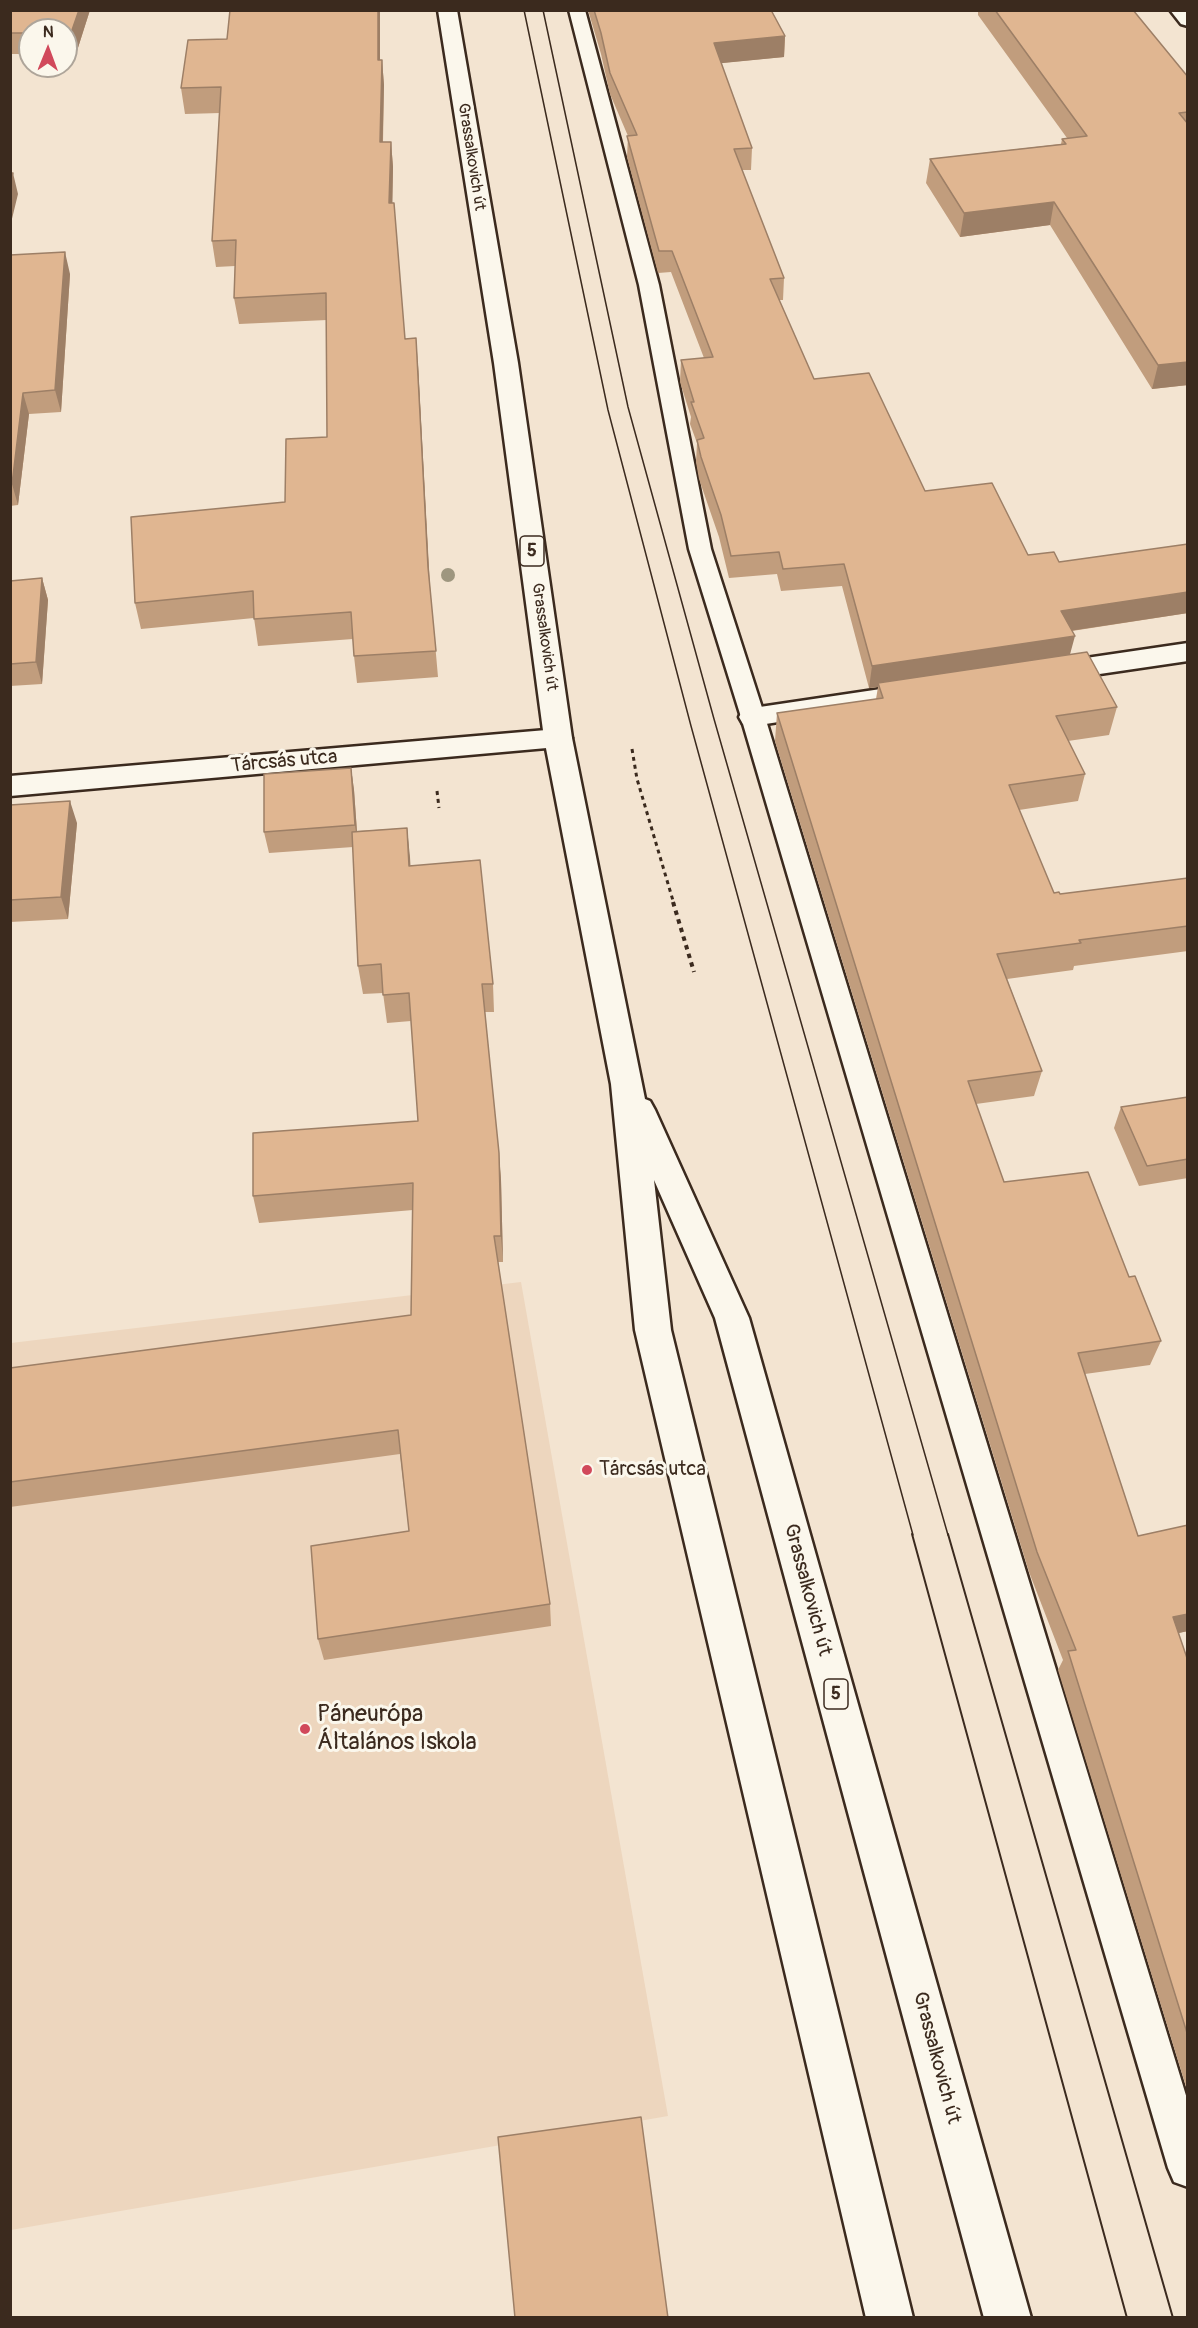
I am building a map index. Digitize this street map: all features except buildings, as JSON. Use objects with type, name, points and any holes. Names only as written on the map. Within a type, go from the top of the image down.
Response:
[{"type":"main road","name":"Grassalkovich út","points":[[447,10],[506,363],[558,738],[627,1084],[653,1330],[890,2318]]},
{"type":"main road","points":[[1179,10],[1188,20]]},
{"type":"main road","points":[[1023,677],[1188,652]]},
{"type":"main road","points":[[753,717],[941,689]]},
{"type":"main road","name":"Tárcsás utca","points":[[10,786],[558,738]]},
{"type":"main road","name":"Grassalkovich út","points":[[627,1084],[732,1318],[1008,2318]]},
{"type":"lane","points":[[577,10],[648,285],[700,549],[753,717],[1188,2168]]},
{"type":"path","points":[[632,749],[637,779],[694,972]]},
{"type":"shaded area","name":"Páneurópa Általános Iskola","points":[[521,1282],[668,2116],[11,2230],[11,1343]]},
{"type":"tram line","points":[[524,10],[608,410],[691,726],[913,1535]]},
{"type":"tram line","points":[[543,10],[628,407],[714,719],[948,1535]]},
{"type":"tram line","points":[[912,1534],[1127,2318]]},
{"type":"tram line","points":[[948,1534],[1173,2318]]},
{"type":"place","name":"Tárcsás utca","points":[[587,1470]]},
{"type":"place","name":"Páneurópa Általános Iskola","points":[[305,1729]]}]
